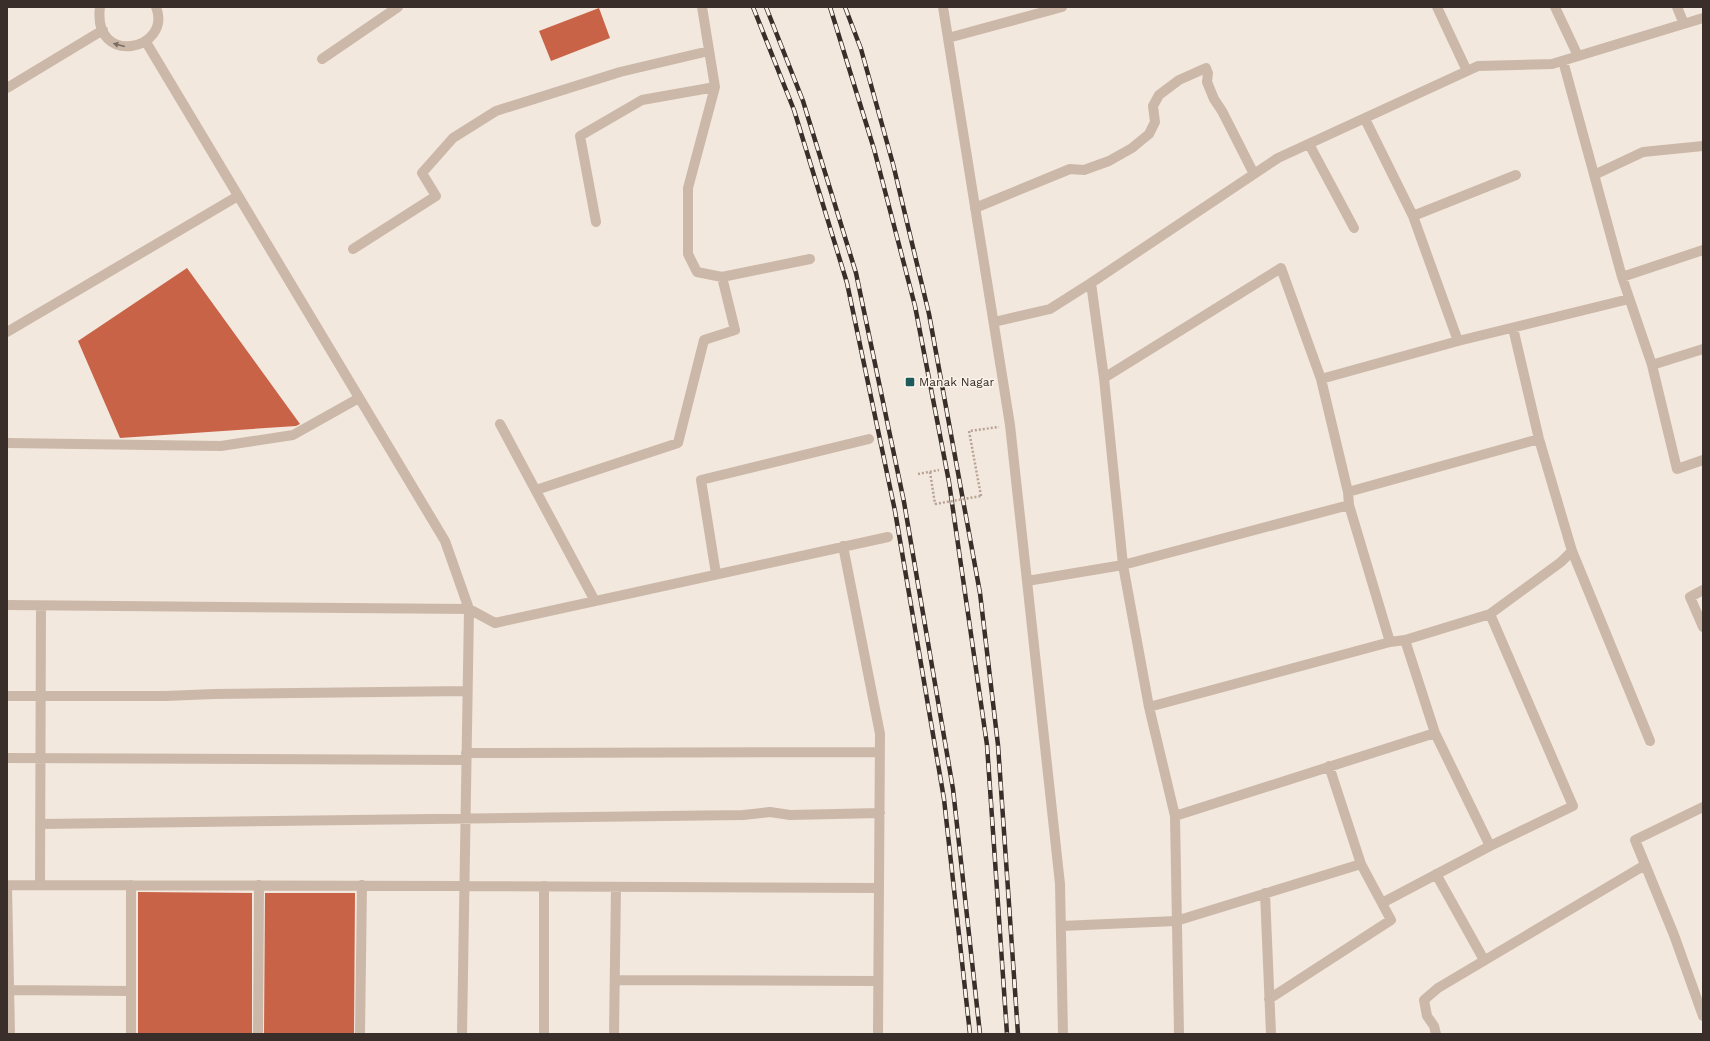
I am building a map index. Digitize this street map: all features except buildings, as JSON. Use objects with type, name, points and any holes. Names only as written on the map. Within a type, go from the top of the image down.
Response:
[{"type":"street","points":[[100,7],[98,20],[105,37],[112,43],[128,47],[146,42],[154,32],[158,25],[156,7]]},
{"type":"street","points":[[322,59],[398,7]]},
{"type":"street","points":[[702,7],[715,87],[688,188],[688,254],[697,272],[722,278],[810,259]]},
{"type":"street","points":[[943,7],[1010,425],[1060,884],[1063,1034]]},
{"type":"street","points":[[948,38],[1062,7]]},
{"type":"street","points":[[1436,7],[1467,71]]},
{"type":"street","points":[[1555,7],[1578,56]]},
{"type":"street","points":[[1677,7],[1684,24]]},
{"type":"street","points":[[994,322],[1050,309],[1278,158],[1478,66],[1552,64],[1703,18]]},
{"type":"street","points":[[7,88],[103,30]]},
{"type":"street","points":[[146,42],[445,541],[469,609],[462,1034]]},
{"type":"street","points":[[353,249],[436,196],[422,173],[453,138],[496,111],[620,72],[709,51]]},
{"type":"street","points":[[1563,61],[1622,277],[1652,365],[1677,470],[1703,460]]},
{"type":"street","points":[[975,208],[1070,169],[1084,170],[1110,161],[1132,148],[1149,134],[1156,122],[1153,106],[1158,95],[1178,80],[1206,68],[1208,73],[1207,82],[1214,99],[1222,111],[1254,174]]},
{"type":"street","points":[[596,222],[580,136],[642,100],[715,87]]},
{"type":"street","points":[[1365,118],[1413,216],[1458,341]]},
{"type":"street","points":[[1309,144],[1354,228]]},
{"type":"street","points":[[1594,175],[1643,152],[1703,146]]},
{"type":"street","points":[[1413,216],[1516,175]]},
{"type":"street","points":[[7,332],[238,196]]},
{"type":"street","points":[[1622,277],[1703,250]]},
{"type":"street","points":[[1104,378],[1281,268],[1321,379],[1348,492],[1349,505],[1390,642]]},
{"type":"street","points":[[536,490],[678,443],[704,340],[735,330],[722,278]]},
{"type":"street","points":[[1091,283],[1104,378],[1123,565],[1149,707],[1175,816],[1179,1034]]},
{"type":"street","points":[[1321,379],[1458,341],[1629,299]]},
{"type":"street","points":[[1513,328],[1539,439],[1572,551],[1650,742]]},
{"type":"street","points":[[1652,365],[1703,349]]},
{"type":"street","points":[[7,443],[221,446],[293,435],[359,398]]},
{"type":"street","points":[[500,424],[595,601]]},
{"type":"street","points":[[716,574],[701,480],[869,439]]},
{"type":"street","points":[[1348,492],[1539,439]]},
{"type":"street","points":[[1027,581],[1123,565],[1349,505]]},
{"type":"street","points":[[7,605],[469,609],[495,623],[888,537]]},
{"type":"street","points":[[843,546],[880,734],[878,1034]]},
{"type":"street","points":[[1149,707],[1390,642],[1405,640],[1490,614],[1561,562],[1572,551]]},
{"type":"street","points":[[1703,590],[1690,597],[1703,627]]},
{"type":"street","points":[[40,885],[41,606]]},
{"type":"street","points":[[1382,903],[1490,846],[1573,806],[1490,614]]},
{"type":"street","points":[[1405,640],[1435,733],[1490,846]]},
{"type":"street","points":[[7,696],[165,696],[467,691]]},
{"type":"street","points":[[1175,816],[1435,733]]},
{"type":"street","points":[[7,758],[880,752]]},
{"type":"street","points":[[1269,999],[1391,920],[1361,864],[1329,766]]},
{"type":"street","points":[[1703,807],[1635,840],[1674,935],[1703,1016]]},
{"type":"street","points":[[40,824],[735,816],[770,812],[790,815],[880,813]]},
{"type":"street","points":[[1061,926],[1176,921],[1361,864]]},
{"type":"street","points":[[1436,1034],[1434,1026],[1427,1016],[1424,1000],[1438,988],[1645,865]]},
{"type":"street","points":[[1436,874],[1484,960]]},
{"type":"street","points":[[10,1034],[7,885],[362,885],[879,888]]},
{"type":"street","points":[[131,885],[131,1034]]},
{"type":"street","points":[[258,1034],[259,885]]},
{"type":"street","points":[[360,1034],[362,885]]},
{"type":"street","points":[[544,886],[544,1034]]},
{"type":"street","points":[[614,1034],[616,887]]},
{"type":"street","points":[[1265,893],[1271,1034]]},
{"type":"street","points":[[614,980],[878,981]]},
{"type":"street","points":[[9,990],[131,991]]},
{"type":"path","points":[[930,472],[935,504],[981,496],[969,431],[1010,425]]},
{"type":"path","points":[[918,474],[939,470]]},
{"type":"railway","points":[[753,7],[794,110],[847,283],[895,511],[944,799],[970,1034]]},
{"type":"railway","points":[[766,7],[803,101],[856,273],[904,502],[953,789],[980,1034]]},
{"type":"railway","points":[[830,7],[874,149],[915,306],[949,482],[987,745],[1007,1034]]},
{"type":"railway","points":[[845,7],[861,49],[893,164],[929,314],[980,593],[998,745],[1018,1034]]},
{"type":"place","name":"Manak Nagar","points":[[910,382]]}]
